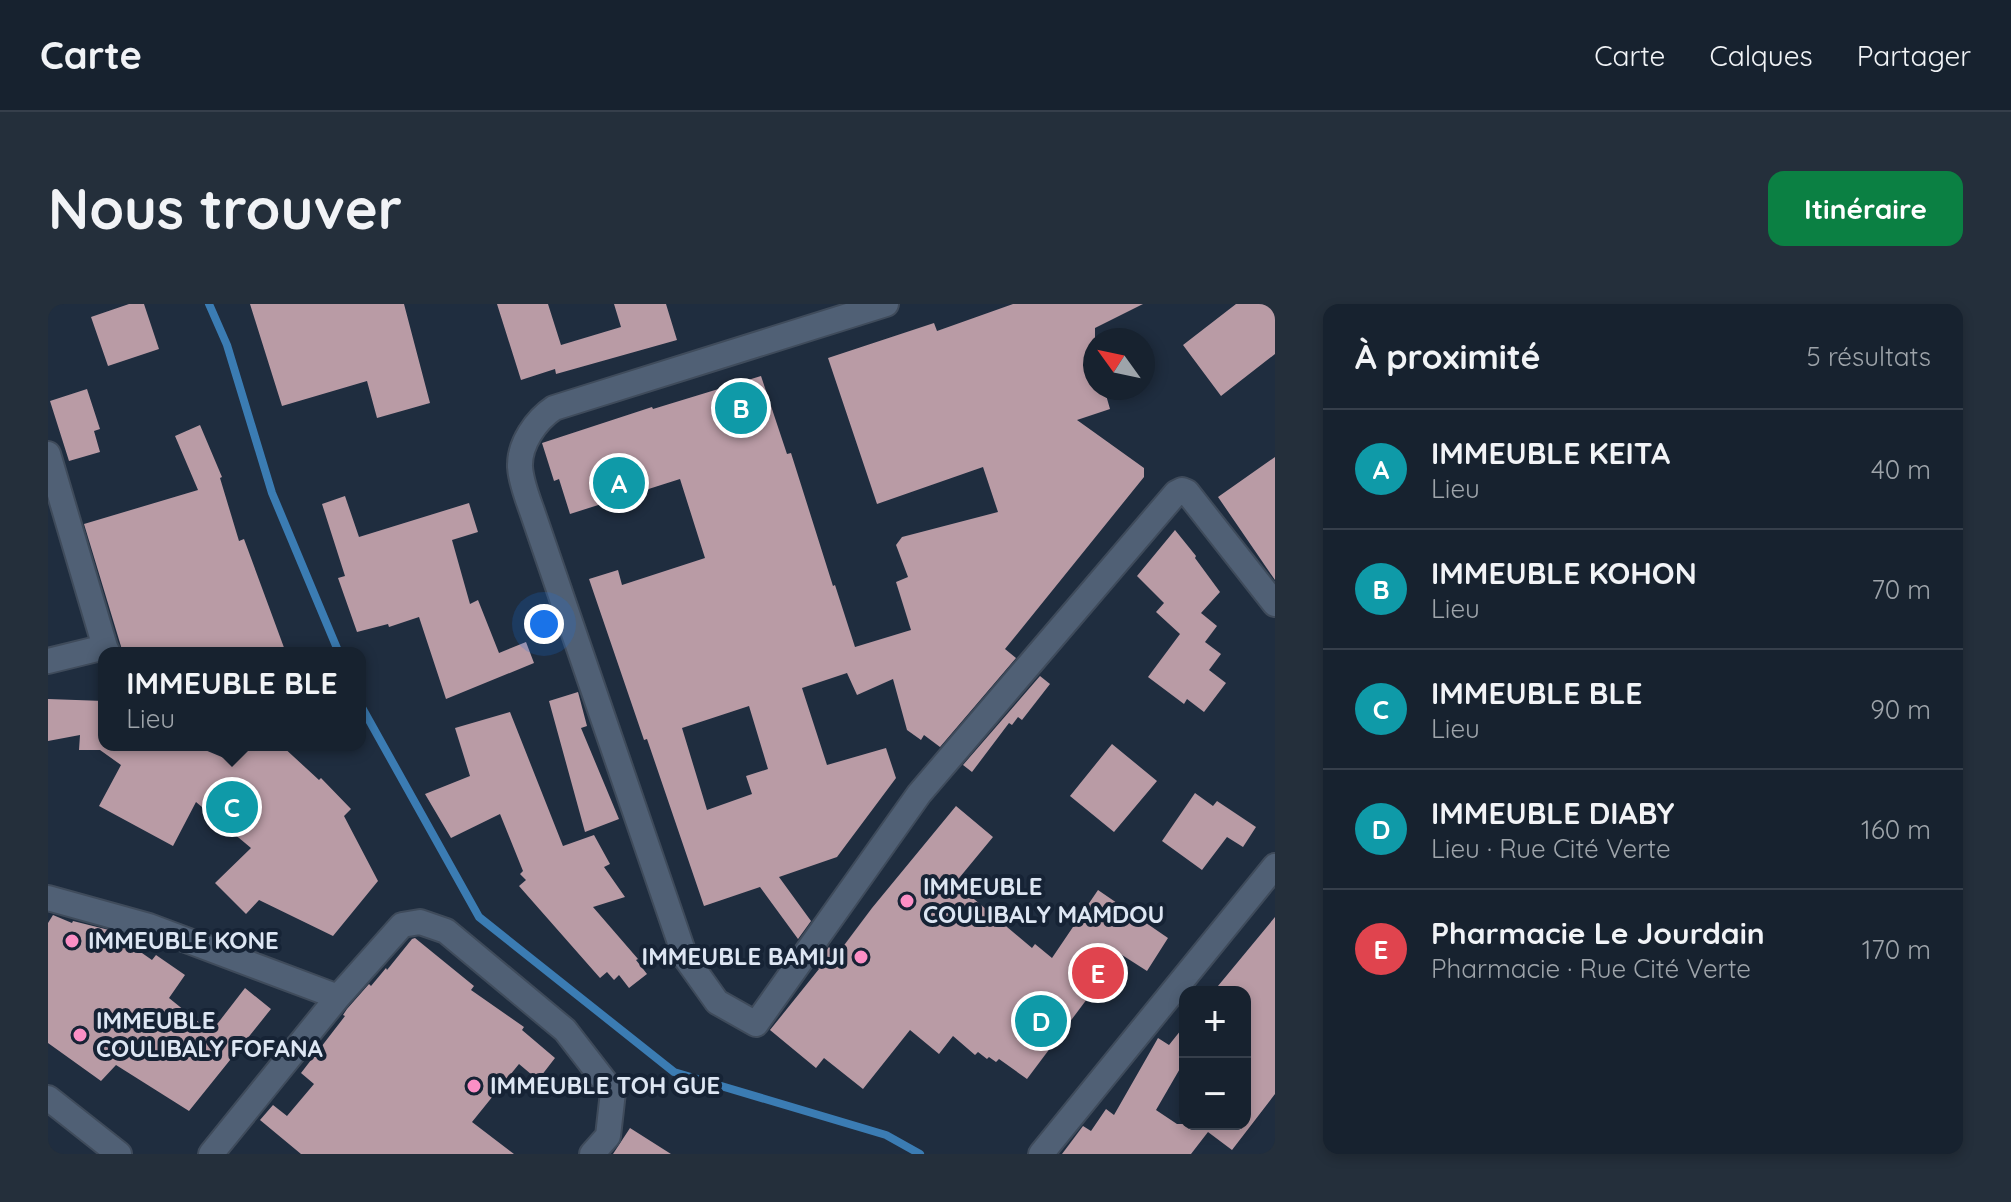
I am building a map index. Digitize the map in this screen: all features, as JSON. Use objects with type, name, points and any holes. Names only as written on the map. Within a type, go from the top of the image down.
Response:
[{"type":"street","points":[[886,304],[554,408],[538,420],[523,450],[520,464],[522,480],[685,957],[717,1002],[756,1024],[919,794],[1176,493],[1182,490],[1187,492],[1275,604]]},
{"type":"street","points":[[48,454],[106,647]]},
{"type":"street","points":[[48,661],[98,652]]},
{"type":"street","points":[[1041,1154],[1275,866]]},
{"type":"street","points":[[48,898],[149,926],[338,997]]},
{"type":"street","points":[[211,1154],[338,997],[402,925],[420,922],[446,931],[565,1030],[613,1092],[608,1136],[592,1154]]},
{"type":"street","points":[[48,1098],[119,1154]]},
{"type":"building","points":[[129,304],[144,304],[159,349],[108,366],[91,317]]},
{"type":"building","points":[[250,304],[404,304],[430,403],[377,418],[367,381],[282,406]]},
{"type":"building","points":[[497,304],[548,304],[561,345],[621,327],[614,304],[666,304],[677,340],[556,374],[555,369],[521,380]]},
{"type":"building","points":[[1013,304],[1143,304],[1095,328],[1083,328],[1083,400],[1107,400],[1110,409],[1077,420],[1144,468],[1144,477],[1005,649],[1016,658],[940,747],[924,735],[921,740],[907,730],[893,679],[857,695],[847,673],[802,688],[827,765],[886,748],[896,778],[837,857],[779,877],[811,921],[798,939],[760,887],[704,906],[589,579],[618,570],[622,585],[705,558],[680,479],[570,514],[559,479],[554,481],[542,443],[761,376],[787,454],[791,453],[855,647],[911,630],[896,582],[908,577],[896,545],[902,537],[998,512],[983,467],[877,504],[828,358],[934,323],[937,331]],"holes":[[[749,706],[768,769],[746,776],[752,794],[707,810],[682,728]]]},
{"type":"building","points":[[1236,304],[1275,304],[1275,354],[1221,396],[1183,345]]},
{"type":"building","points":[[87,389],[100,429],[94,431],[100,452],[69,461],[50,401]]},
{"type":"building","points":[[200,425],[222,477],[239,541],[244,539],[284,647],[121,647],[84,524],[198,490],[175,436]]},
{"type":"building","points":[[1275,457],[1275,580],[1218,497]]},
{"type":"building","points":[[345,496],[359,537],[469,503],[478,532],[452,540],[470,604],[478,600],[499,653],[526,642],[534,663],[446,699],[419,617],[389,627],[388,624],[357,632],[338,578],[345,576],[322,504]]},
{"type":"building","points":[[1175,530],[1220,592],[1201,613],[1217,626],[1205,642],[1221,654],[1209,670],[1226,683],[1204,712],[1187,699],[1184,704],[1148,677],[1180,634],[1156,612],[1164,603],[1137,576]]},
{"type":"building","points":[[1040,676],[1050,684],[1022,720],[1018,717],[1012,725],[1009,723],[972,772],[963,765]]},
{"type":"building","points":[[578,692],[587,726],[581,728],[619,819],[585,832],[549,701]]},
{"type":"building","points":[[48,699],[98,701],[98,750],[79,750],[80,735],[48,741]]},
{"type":"building","points":[[510,712],[563,846],[594,835],[610,864],[604,867],[625,897],[593,907],[638,959],[647,974],[629,988],[619,975],[614,980],[607,972],[600,978],[519,886],[526,880],[520,874],[523,871],[500,814],[451,838],[425,794],[470,776],[455,728]]},
{"type":"building","points":[[1112,744],[1157,781],[1114,832],[1070,796]]},
{"type":"building","points":[[101,751],[207,751],[229,760],[234,751],[288,751],[319,780],[321,778],[351,809],[344,816],[378,881],[333,936],[259,900],[246,914],[215,883],[251,848],[196,802],[173,846],[99,806],[121,765]]},
{"type":"building","points":[[1195,793],[1213,806],[1217,801],[1256,827],[1243,847],[1227,837],[1202,870],[1162,841]]},
{"type":"building","points":[[956,806],[993,837],[955,883],[1032,948],[1035,944],[1052,958],[1098,890],[1168,938],[1147,971],[1122,955],[1027,1079],[999,1059],[996,1062],[989,1057],[987,1059],[978,1052],[975,1055],[953,1036],[939,1054],[910,1030],[863,1089],[824,1058],[816,1068],[770,1030],[819,969],[816,965],[829,947],[836,956]]},
{"type":"building","points":[[53,915],[72,923],[109,930],[152,960],[156,955],[185,975],[169,998],[211,1032],[245,988],[271,1009],[189,1111],[116,1065],[101,1081],[48,1043],[48,923]]},
{"type":"building","points":[[1275,917],[1275,1094],[1251,1125],[1251,986],[1218,986]]},
{"type":"building","points":[[415,938],[474,986],[471,990],[524,1027],[522,1030],[555,1058],[538,1080],[519,1064],[472,1122],[514,1154],[301,1154],[260,1120],[273,1105],[287,1116],[314,1084],[301,1073],[345,1016],[347,1009]]},
{"type":"building","points":[[1179,1032],[1179,1070],[1156,1110],[1177,1124],[1179,1130],[1247,1130],[1232,1150],[1208,1132],[1191,1154],[1062,1154],[1083,1126],[1091,1131],[1106,1109],[1114,1115],[1158,1038],[1169,1045]]},
{"type":"building","points":[[630,1128],[671,1154],[613,1154]]},
{"type":"waterway","points":[[209,304],[227,345],[272,493],[336,647]]},
{"type":"waterway","points":[[366,715],[479,917],[674,1072],[886,1135],[920,1154]]},
{"type":"place","name":"IMMEUBLE KOHON","points":[[741,408]]},
{"type":"place","name":"IMMEUBLE KEITA","points":[[619,483]]},
{"type":"place","name":"IMMEUBLE BLE","points":[[232,807]]},
{"type":"place","name":"IMMEUBLE COULIBALY MAMDOU","points":[[907,901]]},
{"type":"place","name":"IMMEUBLE KONE","points":[[72,941]]},
{"type":"place","name":"IMMEUBLE BAMIJI","points":[[861,957]]},
{"type":"place","name":"Pharmacie Le Jourdain","points":[[1098,973]]},
{"type":"place","name":"IMMEUBLE DIABY","points":[[1041,1021]]},
{"type":"place","name":"IMMEUBLE COULIBALY FOFANA","points":[[80,1035]]},
{"type":"place","name":"IMMEUBLE TOH GUE","points":[[474,1086]]}]
